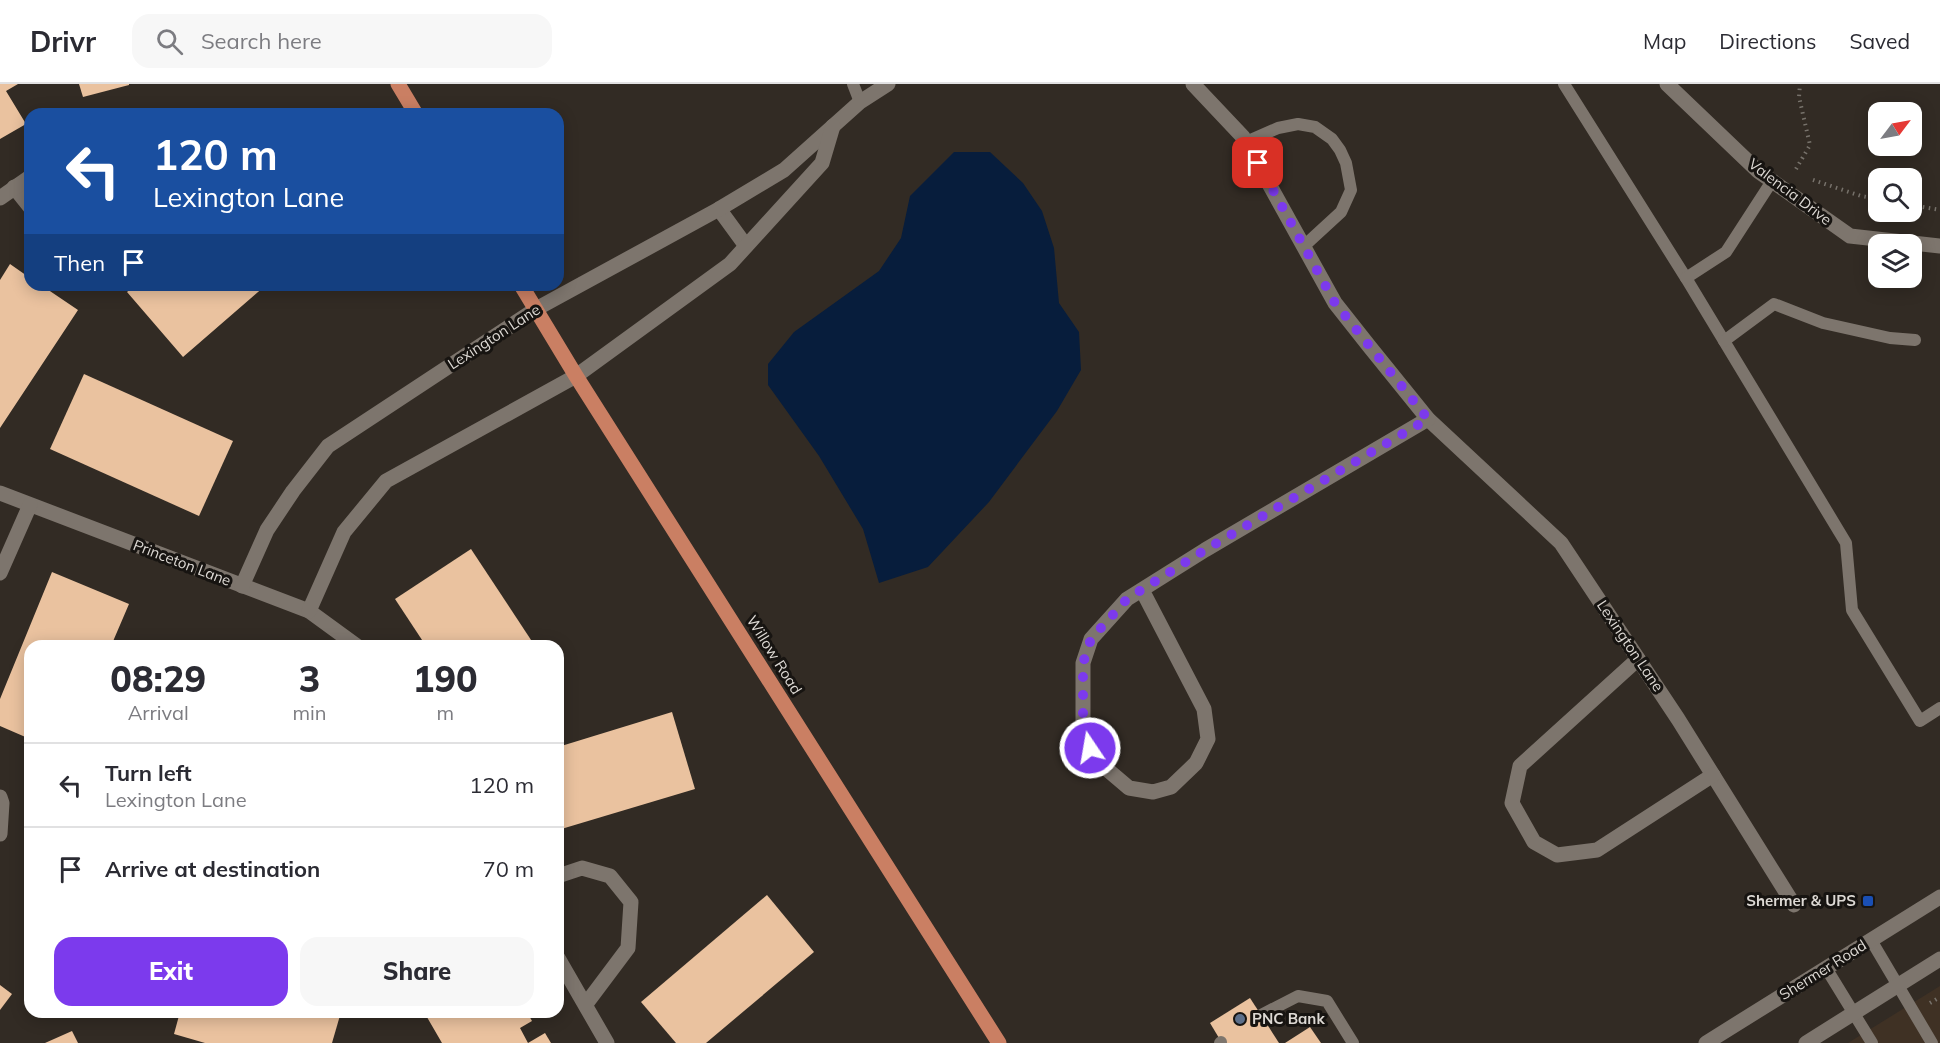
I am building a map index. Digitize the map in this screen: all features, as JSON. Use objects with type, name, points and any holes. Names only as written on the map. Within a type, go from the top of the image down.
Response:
[{"type":"main road","points":[[398,84],[412,108]]},
{"type":"main road","name":"Willow Road","points":[[525,291],[576,376],[999,1043]]},
{"type":"street","name":"Lexington Lane","points":[[242,586],[267,530],[293,491],[328,446],[536,309],[719,209],[784,170],[860,102],[888,84]]},
{"type":"street","name":"Lexington Lane","points":[[1193,84],[1246,142],[1335,303],[1428,419],[1562,543],[1713,775],[1794,905]]},
{"type":"street","name":"Valencia Drive","points":[[1667,84],[1758,171],[1850,236],[1940,246]]},
{"type":"street","points":[[309,611],[344,532],[386,481],[576,376],[730,264],[822,163],[833,126]]},
{"type":"street","points":[[0,198],[24,181]]},
{"type":"street","points":[[14,187],[24,200]]},
{"type":"street","points":[[719,209],[746,246]]},
{"type":"street","points":[[1142,590],[1204,709],[1208,739],[1196,763],[1171,787],[1153,792],[1129,788],[1109,771],[1090,748],[1083,723],[1083,663],[1091,639],[1127,599],[1142,590],[1428,419]]},
{"type":"street","name":"Princeton Lane","points":[[0,493],[309,611],[349,640]]},
{"type":"street","points":[[0,573],[30,506]]},
{"type":"street","points":[[1638,658],[1520,766],[1512,803],[1534,842],[1557,855],[1597,849],[1713,775]]},
{"type":"street","points":[[0,797],[2,803],[0,834]]},
{"type":"street","points":[[564,874],[582,868],[610,876],[631,902],[628,948],[586,1004]]},
{"type":"street","name":"Shermer Road","points":[[1706,1043],[1940,897]]},
{"type":"street","points":[[1806,1043],[1940,959]]},
{"type":"street","points":[[564,968],[607,1043]]},
{"type":"lane","points":[[854,84],[860,102]]},
{"type":"lane","points":[[1564,84],[1686,278],[1846,543],[1852,610],[1920,721],[1940,708]]},
{"type":"lane","points":[[1246,142],[1278,129],[1298,124],[1315,127],[1332,139],[1340,150],[1346,163],[1351,190],[1341,212],[1304,246]]},
{"type":"lane","points":[[1686,278],[1726,252],[1772,181]]},
{"type":"lane","points":[[1724,341],[1774,304],[1822,323],[1890,338],[1915,340]]},
{"type":"lane","points":[[1871,940],[1932,1043]]},
{"type":"lane","points":[[1826,968],[1872,1043]]},
{"type":"lane","points":[[1261,1015],[1298,996],[1327,1001],[1353,1043]]},
{"type":"path","points":[[1800,84],[1799,97],[1810,145],[1795,171],[1801,177]]},
{"type":"path","points":[[1811,180],[1868,197]]},
{"type":"path","points":[[1922,207],[1940,210]]},
{"type":"shaded area","points":[[1940,986],[1940,1043],[1848,1043]]},
{"type":"water","points":[[954,152],[990,152],[1023,183],[1042,211],[1054,248],[1059,303],[1079,332],[1081,370],[1057,411],[989,502],[928,567],[879,583],[863,529],[819,456],[768,385],[768,364],[794,332],[879,271],[901,238],[910,196]]},
{"type":"building","points":[[0,84],[18,84],[6,91],[24,121],[24,125],[0,139]]},
{"type":"building","points":[[79,84],[129,84],[129,85],[83,97]]},
{"type":"building","points":[[10,264],[24,274],[24,291],[50,291],[78,310],[0,428],[0,280]]},
{"type":"building","points":[[128,291],[259,291],[183,357]]},
{"type":"building","points":[[84,374],[233,441],[199,516],[50,449]]},
{"type":"building","points":[[471,549],[531,640],[422,640],[395,599]]},
{"type":"building","points":[[52,572],[129,604],[114,640],[24,640]]},
{"type":"building","points":[[24,640],[24,736],[0,726],[0,699]]},
{"type":"building","points":[[672,712],[695,789],[564,828],[564,745]]},
{"type":"building","points":[[767,895],[814,952],[706,1043],[676,1043],[641,1002]]},
{"type":"building","points":[[0,985],[12,994],[0,1010]]},
{"type":"building","name":"PNC Bank","points":[[1250,998],[1279,1043],[1222,1043],[1210,1023]]},
{"type":"building","points":[[178,1018],[339,1018],[332,1043],[205,1043],[174,1034]]},
{"type":"building","points":[[427,1018],[530,1018],[532,1021],[520,1028],[528,1043],[442,1043]]},
{"type":"building","name":"PNC Bank","points":[[1310,1027],[1321,1043],[1285,1043]]},
{"type":"building","points":[[72,1031],[78,1043],[45,1043]]},
{"type":"building","points":[[545,1033],[551,1043],[528,1043]]},
{"type":"place","name":"Shermer & UPS","points":[[1868,901]]},
{"type":"place","name":"PNC Bank","points":[[1240,1019]]},
{"type":"route","points":[[1090,748],[1083,723],[1083,663],[1091,639],[1127,599],[1205,550],[1428,419],[1335,303],[1258,163]]}]
